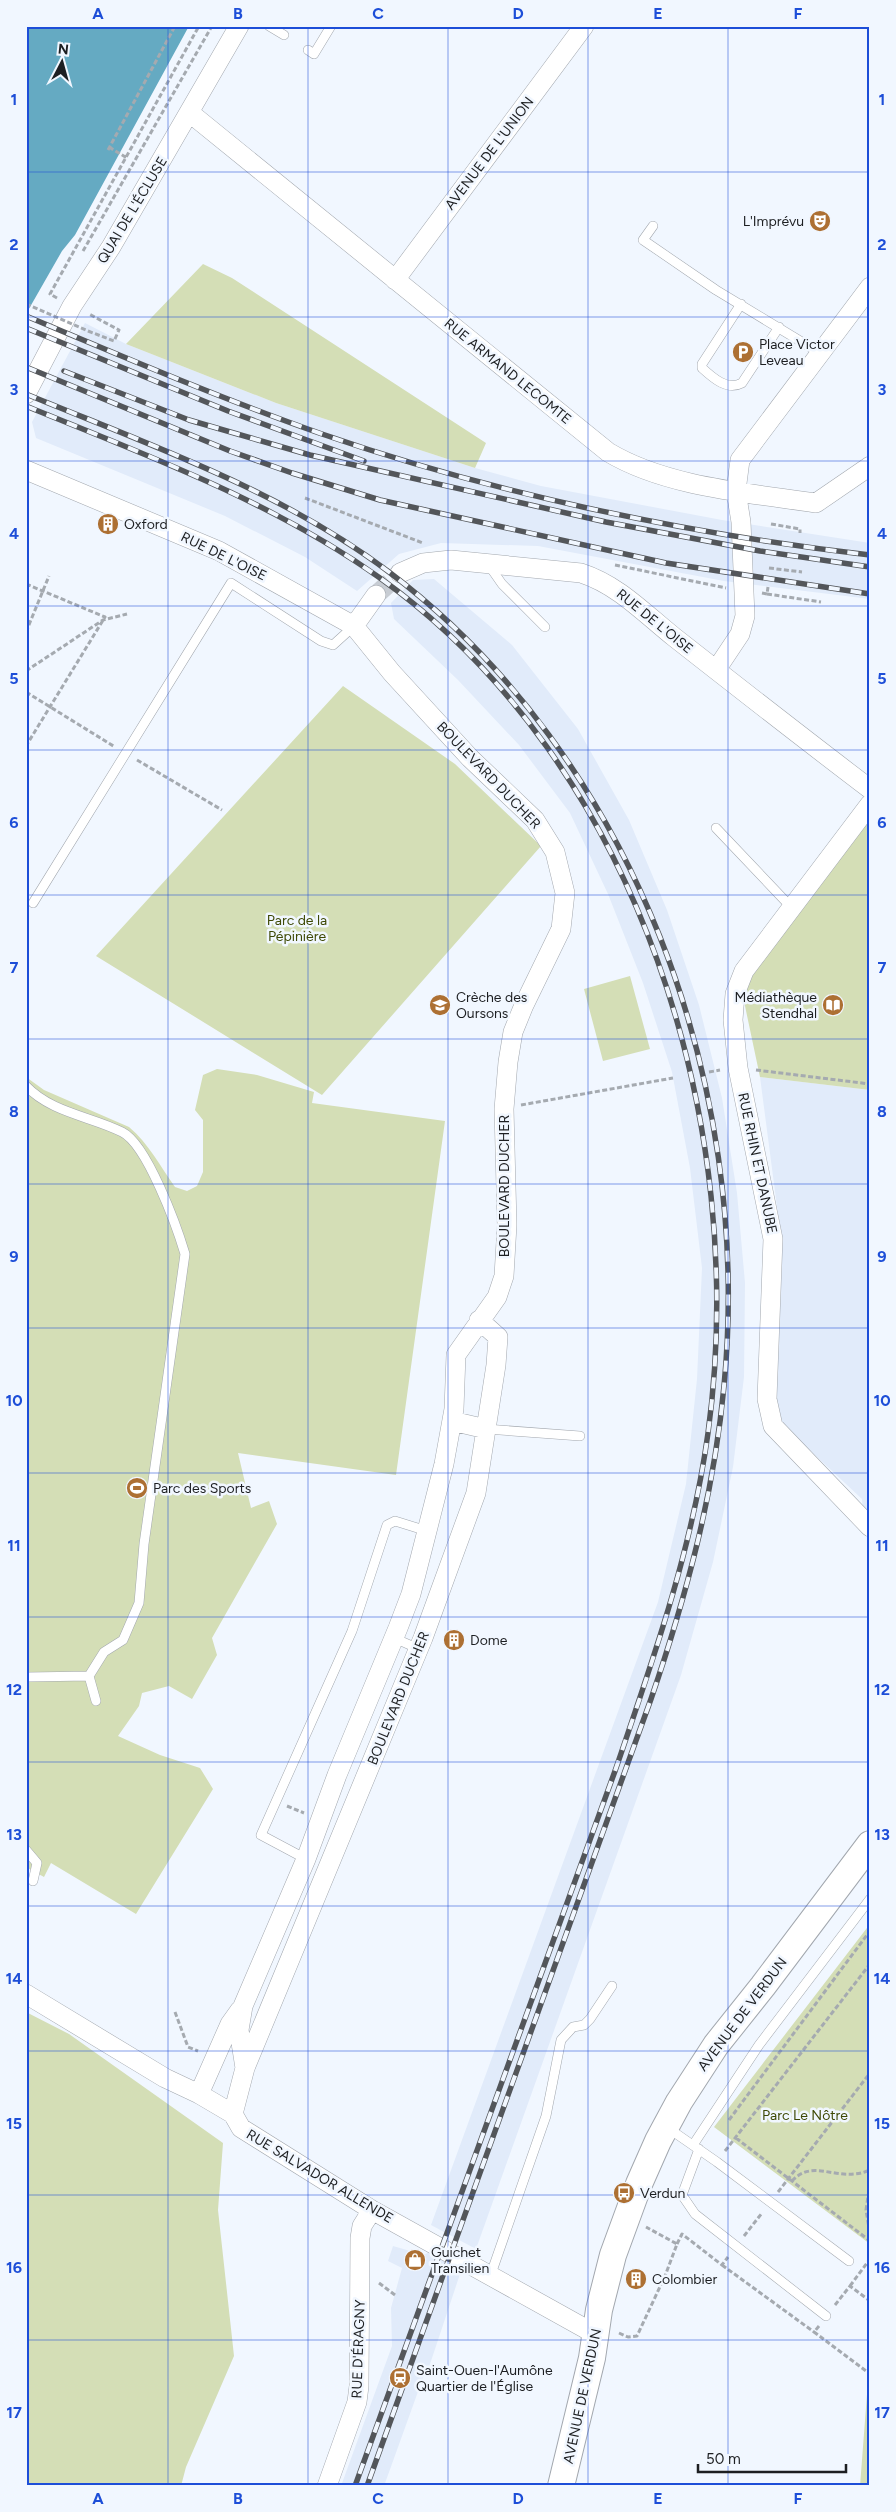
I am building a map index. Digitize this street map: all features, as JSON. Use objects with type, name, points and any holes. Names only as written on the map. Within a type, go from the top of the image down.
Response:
[{"type":"main road","name":"AVENUE DE VERDUN","points":[[561,2486],[584,2395],[597,2322],[613,2255],[626,2216],[665,2127],[716,2045],[870,1844]]},
{"type":"street","name":"QUAI DE L'ÉCLUSE","points":[[26,394],[72,306],[111,248],[239,26]]},
{"type":"street","name":"AVENUE DE L'UNION","points":[[395,280],[584,26]]},
{"type":"street","name":"RUE ARMAND LECOMTE","points":[[190,113],[608,452],[630,465],[651,473],[736,491],[816,503],[870,466]]},
{"type":"street","points":[[716,670],[740,634],[743,625],[745,592],[741,522],[736,491],[740,460],[870,287]]},
{"type":"street","name":"RUE DE L'OISE","points":[[26,470],[219,551],[354,626]]},
{"type":"street","name":"RUE DE L'OISE","points":[[400,573],[411,566],[437,560],[581,574],[593,577],[616,589],[870,790]]},
{"type":"street","points":[[354,626],[376,595]]},
{"type":"street","name":"BOULEVARD DUCHER","points":[[199,2094],[214,2056],[230,2024],[243,2006],[306,1859],[411,1594],[444,1464],[452,1421],[456,1355],[497,1297],[504,1276],[507,1225],[504,1109],[513,1032],[533,983],[554,947],[561,929],[565,893],[555,852],[535,820],[470,758],[392,672],[354,626]]},
{"type":"street","name":"RUE RHIN ET DANUBE","points":[[870,804],[744,971],[735,994],[733,1020],[738,1068],[774,1239],[767,1399],[773,1426],[870,1527]]},
{"type":"street","name":"BOULEVARD DUCHER","points":[[233,2114],[245,2068],[419,1649],[476,1493],[498,1337],[480,1320]]},
{"type":"street","points":[[452,1421],[486,1429]]},
{"type":"street","name":"RUE SALVADOR ALLENDE","points":[[26,1994],[164,2078],[199,2094],[233,2114],[241,2128],[372,2210],[492,2274],[597,2322]]},
{"type":"street","name":"BOULEVARD DUCHER","points":[[243,2006],[239,2030],[245,2068]]},
{"type":"street","name":"RUE D'ÉRAGNY","points":[[327,2486],[357,2402],[359,2386],[360,2238],[362,2226],[372,2210]]},
{"type":"lane","points":[[269,26],[284,35]]},
{"type":"lane","points":[[308,50],[314,54],[331,26]]},
{"type":"lane","points":[[653,226],[643,240],[716,290],[820,353]]},
{"type":"lane","points":[[741,304],[702,364],[702,368],[721,383],[737,386],[742,383],[779,327]]},
{"type":"lane","points":[[488,564],[502,584],[545,627]]},
{"type":"lane","points":[[33,903],[231,583],[321,641],[333,644],[354,626]]},
{"type":"lane","points":[[716,828],[791,907]]},
{"type":"lane","points":[[26,1086],[48,1104],[125,1133],[138,1149],[171,1210],[185,1254],[144,1544],[139,1603],[123,1640],[104,1652],[89,1676],[96,1701]]},
{"type":"lane","points":[[486,1429],[580,1436]]},
{"type":"lane","points":[[306,1859],[261,1835],[352,1631],[387,1525],[395,1521],[427,1530]]},
{"type":"lane","points":[[394,1638],[419,1649]]},
{"type":"lane","points":[[27,1678],[89,1676]]},
{"type":"lane","points":[[26,1850],[37,1863],[33,1882]]},
{"type":"lane","points":[[826,2316],[695,2214],[682,2195],[696,2147],[759,2045],[870,1899]]},
{"type":"lane","points":[[492,2274],[546,2116],[561,2040],[573,2027],[584,2025],[590,2019],[612,1986]]},
{"type":"lane","points":[[665,2127],[717,2162],[849,2261]]},
{"type":"path","points":[[127,158],[109,148],[175,26]]},
{"type":"path","points":[[50,294],[199,26]]},
{"type":"path","points":[[80,257],[212,26]]},
{"type":"path","points":[[46,322],[62,290]]},
{"type":"path","points":[[26,304],[114,341],[119,330],[72,306]]},
{"type":"path","points":[[305,498],[422,543],[429,548],[437,560]]},
{"type":"path","points":[[771,524],[800,529],[800,533]]},
{"type":"path","points":[[593,577],[611,565],[745,592]]},
{"type":"path","points":[[769,568],[802,572]]},
{"type":"path","points":[[26,632],[50,576]]},
{"type":"path","points":[[26,584],[105,617],[26,746]]},
{"type":"path","points":[[767,594],[821,602]]},
{"type":"path","points":[[26,671],[103,620],[127,614]]},
{"type":"path","points":[[738,1068],[870,1084]]},
{"type":"path","points":[[504,1109],[673,1078]]},
{"type":"path","points":[[277,1802],[320,1820]]},
{"type":"path","points":[[728,2120],[870,1931]]},
{"type":"path","points":[[717,2162],[870,1964]]},
{"type":"path","points":[[175,2012],[188,2047],[214,2056]]},
{"type":"path","points":[[776,2194],[790,2180],[870,2074]]},
{"type":"path","points":[[736,2138],[870,2241]]},
{"type":"path","points":[[790,2180],[804,2171],[820,2171],[848,2176],[870,2170]]},
{"type":"path","points":[[870,2183],[866,2210],[870,2234]]},
{"type":"path","points":[[740,2241],[764,2210]]},
{"type":"path","points":[[626,2216],[677,2244]]},
{"type":"path","points":[[597,2322],[618,2313],[619,2334],[628,2337],[637,2336],[656,2298],[682,2234],[870,2374]]},
{"type":"path","points":[[722,2265],[734,2249]]},
{"type":"path","points":[[814,2332],[850,2286],[870,2301]]},
{"type":"shaded area","points":[[85,323],[126,344],[276,403],[475,468],[541,486],[722,520],[870,543],[870,599],[724,581],[538,546],[441,543],[399,554],[357,591],[305,557],[225,516],[36,438],[32,422]]},
{"type":"shaded area","points":[[434,579],[512,645],[578,729],[629,820],[667,910],[699,1005],[722,1098],[737,1193],[745,1283],[744,1377],[733,1467],[713,1562],[681,1675],[476,2249],[431,2225],[658,1602],[686,1484],[697,1379],[702,1268],[690,1168],[672,1072],[643,983],[608,894],[570,813],[519,745],[458,680],[394,619],[391,603],[413,580]]},
{"type":"shaded area","points":[[760,1077],[870,1090],[870,1517],[863,1513],[862,1499],[784,1426],[780,1418],[776,1398],[782,1266],[781,1237]]},
{"type":"shaded area","points":[[393,2246],[424,2255],[429,2252],[461,2271],[426,2376],[424,2375],[384,2486],[341,2486],[392,2346],[391,2308],[402,2268],[388,2261]]},
{"type":"green space","points":[[203,264],[232,278],[486,443],[475,468],[276,403],[126,344]]},
{"type":"green space","name":"Parc de la Pépinière","points":[[343,686],[455,764],[541,846],[322,1095],[96,956]]},
{"type":"green space","points":[[870,815],[870,1090],[760,1077],[745,1006],[744,996],[750,978]]},
{"type":"green space","points":[[630,976],[650,1049],[603,1061],[584,989]]},
{"type":"green space","name":"Parc des Sports","points":[[217,1069],[257,1075],[314,1092],[312,1103],[445,1121],[396,1475],[238,1453],[251,1508],[269,1501],[277,1524],[212,1638],[217,1655],[192,1699],[169,1686],[142,1693],[139,1706],[118,1736],[160,1755],[200,1768],[213,1789],[136,1914],[51,1863],[44,1877],[26,1867],[26,1077],[44,1090],[129,1127],[148,1148],[175,1187],[187,1191],[197,1186],[203,1172],[203,1120],[195,1110],[203,1075]]},
{"type":"green space","name":"Parc Le Nôtre","points":[[870,1924],[870,2244],[714,2127]]},
{"type":"green space","points":[[26,2012],[69,2034],[223,2143],[218,2210],[234,2356],[186,2467],[181,2486],[26,2486]]},
{"type":"green space","points":[[870,2355],[870,2486],[860,2486]]},
{"type":"water","points":[[26,26],[189,26],[75,235],[62,251],[26,314]]},
{"type":"tunnel","points":[[376,595],[400,573]]},
{"type":"railway","points":[[26,316],[247,407],[388,456],[455,475],[523,493],[662,523],[732,536],[870,555]]},
{"type":"railway","points":[[26,328],[228,411],[364,461]]},
{"type":"railway","points":[[26,367],[230,451],[292,473],[380,500],[666,563],[870,594]]},
{"type":"railway","points":[[64,371],[189,420],[310,455],[606,522],[760,551],[870,567]]},
{"type":"railway","points":[[26,394],[167,451],[305,517],[348,543],[389,572],[475,648],[549,735],[610,831],[659,935],[695,1045],[718,1157],[728,1272],[724,1386],[706,1506],[687,1584],[651,1699],[367,2486]]},
{"type":"railway","points":[[26,406],[163,462],[253,503],[296,526],[380,578],[470,656],[547,747],[609,849],[657,960],[691,1077],[711,1196],[717,1316],[708,1433],[701,1477],[682,1562],[657,1646],[615,1771],[355,2486]]},
{"type":"place","name":"L'Imprévu","points":[[820,221]]},
{"type":"place","name":"Place Victor Leveau","points":[[743,352]]},
{"type":"place","name":"Oxford","points":[[108,524]]},
{"type":"place","name":"Crèche des Oursons","points":[[440,1005]]},
{"type":"place","name":"Médiathèque Stendhal","points":[[833,1005]]},
{"type":"place","name":"Parc des Sports","points":[[137,1488]]},
{"type":"place","name":"Dome","points":[[454,1640]]},
{"type":"place","name":"Verdun","points":[[624,2193]]},
{"type":"place","name":"Guichet Transilien","points":[[415,2260]]},
{"type":"place","name":"Colombier","points":[[636,2279]]},
{"type":"place","name":"Saint-Ouen-l'Aumône Quartier de l'Église","points":[[400,2378]]}]
